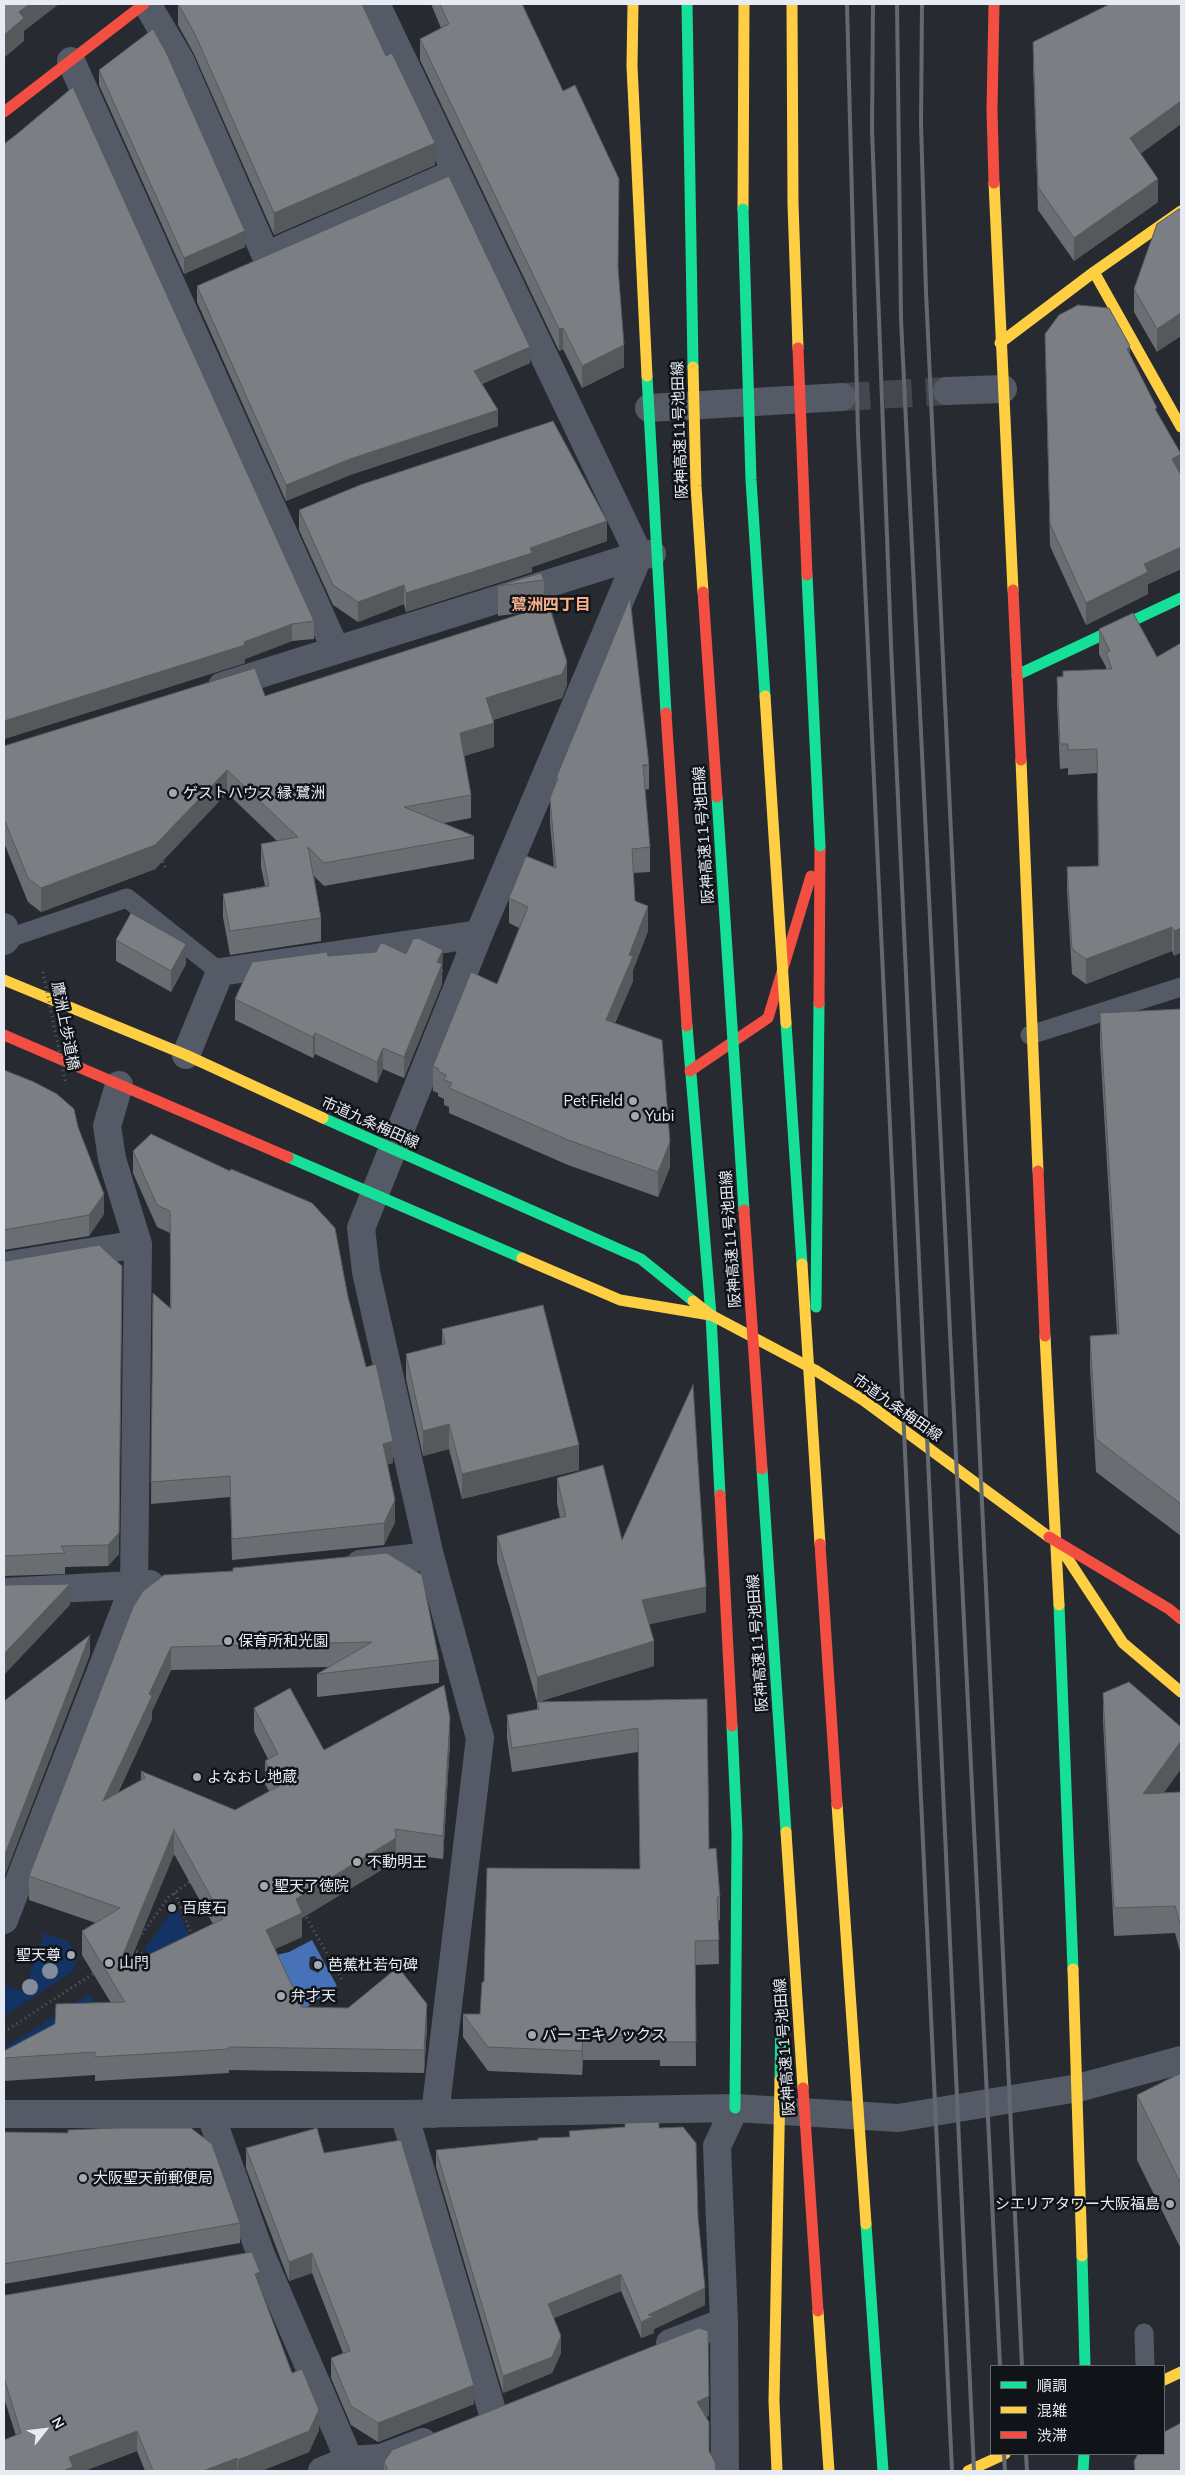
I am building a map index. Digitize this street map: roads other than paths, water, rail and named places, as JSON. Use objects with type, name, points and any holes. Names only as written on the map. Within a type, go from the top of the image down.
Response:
[{"type":"main road","points":[[4,112],[145,4]]},
{"type":"main road","points":[[633,4],[632,66],[649,408],[648,555],[711,1315],[737,1833],[735,2108]]},
{"type":"main road","name":"阪神高速11号池田線","points":[[688,4],[688,235],[696,486],[829,2471]]},
{"type":"main road","points":[[744,4],[743,209],[751,480],[842,1881],[884,2471]]},
{"type":"main road","points":[[792,4],[793,204],[800,411],[820,846],[815,1370]]},
{"type":"main road","points":[[994,4],[992,110],[1000,343],[1017,675],[1030,1035],[1049,1456],[1056,1542],[1078,2088],[1085,2365]]},
{"type":"main road","points":[[1000,343],[1094,272],[1181,211]]},
{"type":"main road","points":[[1094,272],[1181,426]]},
{"type":"main road","points":[[1017,675],[1181,598]]},
{"type":"main road","points":[[690,1071],[768,1018],[820,846]]},
{"type":"main road","name":"市道九条梅田線","points":[[4,980],[186,1055],[393,1150],[641,1259],[711,1315],[815,1370],[862,1400],[1056,1542],[1169,1609],[1181,1619]]},
{"type":"main road","name":"市道九条梅田線","points":[[4,1035],[374,1192],[620,1300],[711,1315]]},
{"type":"main road","name":"市道九条梅田線","points":[[1056,1542],[1123,1643],[1181,1692]]},
{"type":"main road","points":[[784,1981],[790,1905]]},
{"type":"main road","points":[[777,2471],[774,2401],[782,2000]]},
{"type":"main road","points":[[1165,2380],[1181,2372]]},
{"type":"main road","points":[[968,2471],[1003,2455]]},
{"type":"main road","points":[[1083,2471],[1084,2455]]},
{"type":"street","points":[[145,4],[180,60],[266,256]]},
{"type":"street","points":[[376,4],[455,173],[564,421],[648,555]]},
{"type":"street","points":[[71,61],[336,650]]},
{"type":"street","points":[[239,267],[455,173]]},
{"type":"street","points":[[176,294],[203,283]]},
{"type":"street","points":[[947,391],[1002,389]]},
{"type":"street","points":[[649,408],[842,397]]},
{"type":"street","points":[[279,521],[304,511]]},
{"type":"street","points":[[196,694],[648,555]]},
{"type":"street","points":[[435,2114],[480,1738],[430,1556],[366,1272],[360,1228],[479,934],[648,555]]},
{"type":"street","points":[[186,1055],[220,972],[479,934]]},
{"type":"street","points":[[4,1920],[134,1586],[138,1244],[112,1159],[107,1126],[119,1085]]},
{"type":"street","points":[[4,1266],[138,1244]]},
{"type":"street","points":[[332,1566],[430,1556]]},
{"type":"street","points":[[4,1592],[134,1586],[174,1582]]},
{"type":"street","points":[[4,2114],[211,2116],[735,2108],[898,2118],[1078,2088],[1181,2060]]},
{"type":"street","points":[[725,2471],[724,2322],[717,2146],[735,2108]]},
{"type":"street","points":[[404,2114],[493,2414]]},
{"type":"street","points":[[211,2116],[261,2255],[352,2466]]},
{"type":"street","points":[[232,2260],[261,2255]]},
{"type":"street","points":[[650,2351],[724,2322]]},
{"type":"street","points":[[322,2471],[352,2466],[381,2458],[521,2403]]},
{"type":"lane","points":[[4,936],[127,898],[220,972]]},
{"type":"lane","points":[[1030,1035],[1181,987]]},
{"type":"lane","points":[[1144,2333],[1145,2365]]},
{"type":"tunnel","points":[[842,397],[947,391]]},
{"type":"railway","points":[[847,4],[858,433],[952,2471]]},
{"type":"railway","points":[[873,4],[872,129],[891,645],[974,2471]]},
{"type":"railway","points":[[897,4],[901,319],[1000,2365]]},
{"type":"railway","points":[[922,4],[921,124],[926,292],[1022,2365]]},
{"type":"railway","points":[[1004,2455],[1005,2471]]},
{"type":"railway","points":[[1026,2455],[1027,2471]]},
{"type":"place","name":"ゲストハウス 縁 鷺洲","points":[[173,793]]},
{"type":"place","name":"Pet Field","points":[[633,1101]]},
{"type":"place","name":"Yubi","points":[[635,1116]]},
{"type":"place","name":"保育所和光園","points":[[228,1641]]},
{"type":"place","name":"よなおし地蔵","points":[[197,1777]]},
{"type":"place","name":"不動明王","points":[[357,1862]]},
{"type":"place","name":"聖天了徳院","points":[[264,1886]]},
{"type":"place","name":"百度石","points":[[172,1908]]},
{"type":"place","name":"聖天尊","points":[[71,1955]]},
{"type":"place","name":"山門","points":[[109,1963]]},
{"type":"place","name":"芭蕉杜若句碑","points":[[318,1965]]},
{"type":"place","name":"弁才天","points":[[281,1996]]},
{"type":"place","name":"バー エキノックス","points":[[532,2035]]},
{"type":"place","name":"大阪聖天前郵便局","points":[[83,2178]]},
{"type":"place","name":"シエリアタワー大阪福島","points":[[1170,2204]]},
{"type":"district","name":"鷺洲四丁目","points":[[551,605]]}]
